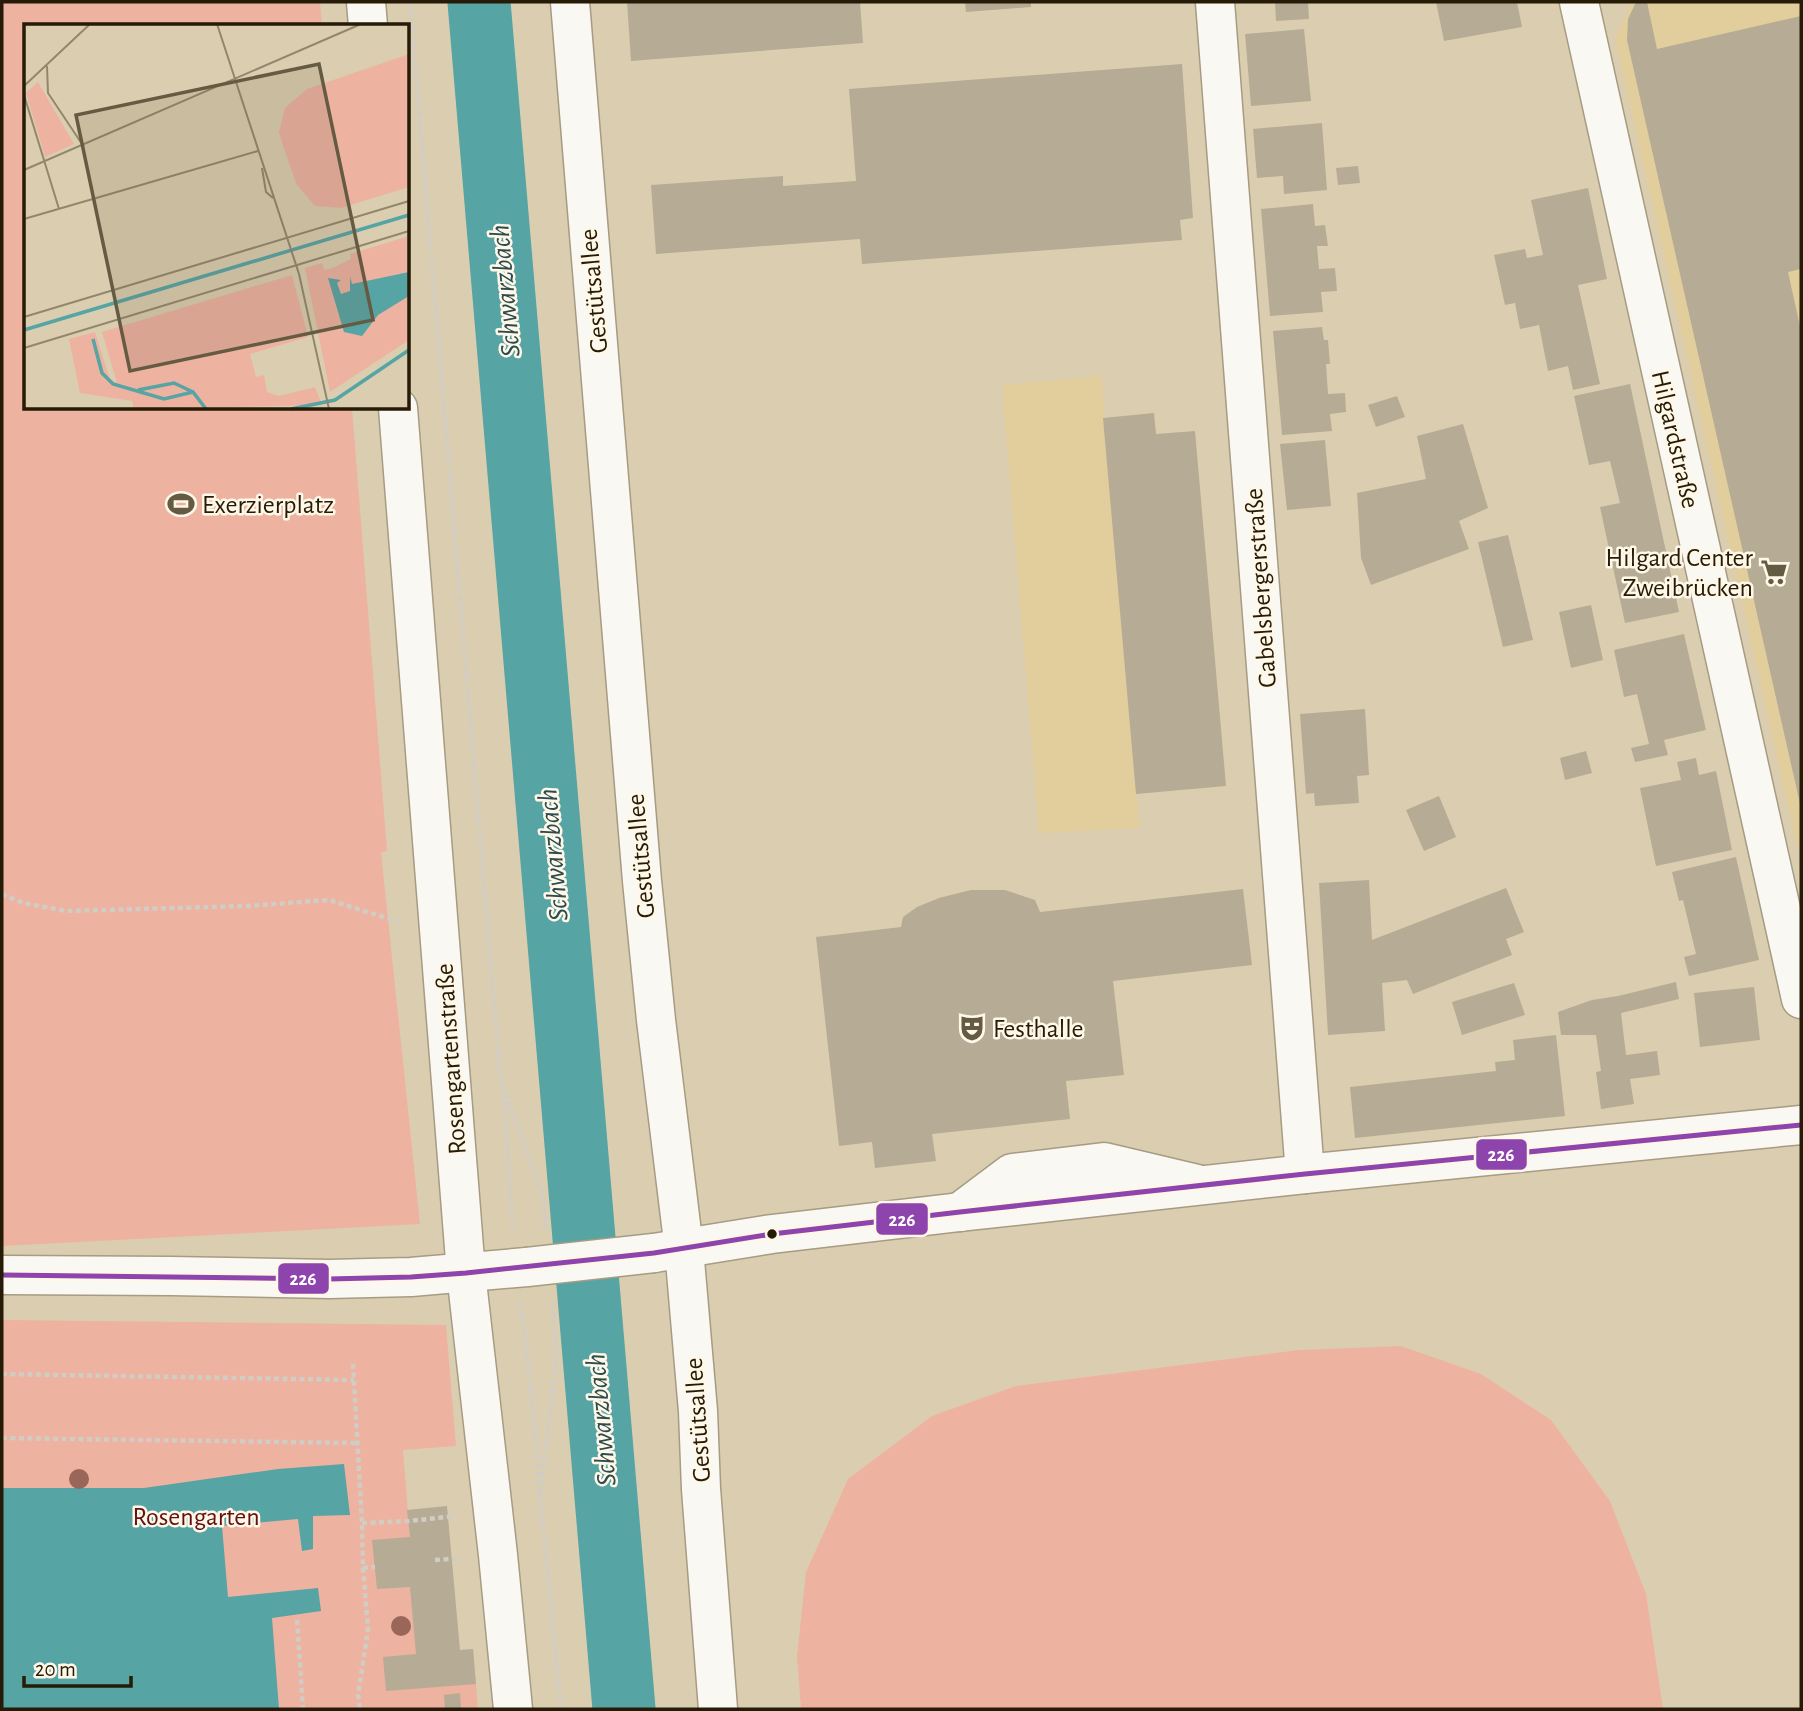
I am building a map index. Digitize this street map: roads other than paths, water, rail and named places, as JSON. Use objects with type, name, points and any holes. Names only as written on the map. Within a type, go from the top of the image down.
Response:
[{"type":"street","points":[[366,2],[368,24]]},
{"type":"street","name":"Gestütsallee","points":[[570,2],[656,1020],[669,1251],[698,1410],[701,1489],[718,1709]]},
{"type":"street","name":"Gabelsbergerstraße","points":[[1215,2],[1305,1174]]},
{"type":"street","name":"Hilgardstraße","points":[[1585,5],[1801,999]]},
{"type":"street","name":"Rosengartenstraße","points":[[398,410],[466,1273],[513,1709]]},
{"type":"street","points":[[2,1275],[329,1279],[466,1273],[669,1251],[772,1234],[960,1212],[1305,1174],[1801,1125]]},
{"type":"water","points":[[344,1464],[350,1515],[313,1516],[313,1549],[302,1551],[298,1519],[222,1526],[228,1597],[318,1588],[321,1611],[272,1618],[279,1709],[2,1709],[2,1488],[144,1488],[278,1469]]},
{"type":"waterway","name":"Schwarzbach","points":[[479,2],[624,1709]]},
{"type":"place","name":"Exerzierplatz","points":[[181,504]]},
{"type":"place","name":"Hilgard Center Zweibrücken","points":[[1774,572]]},
{"type":"place","name":"Festhalle","points":[[972,1028]]},
{"type":"park label","name":"Rosengarten","points":[[196,1516]]}]
